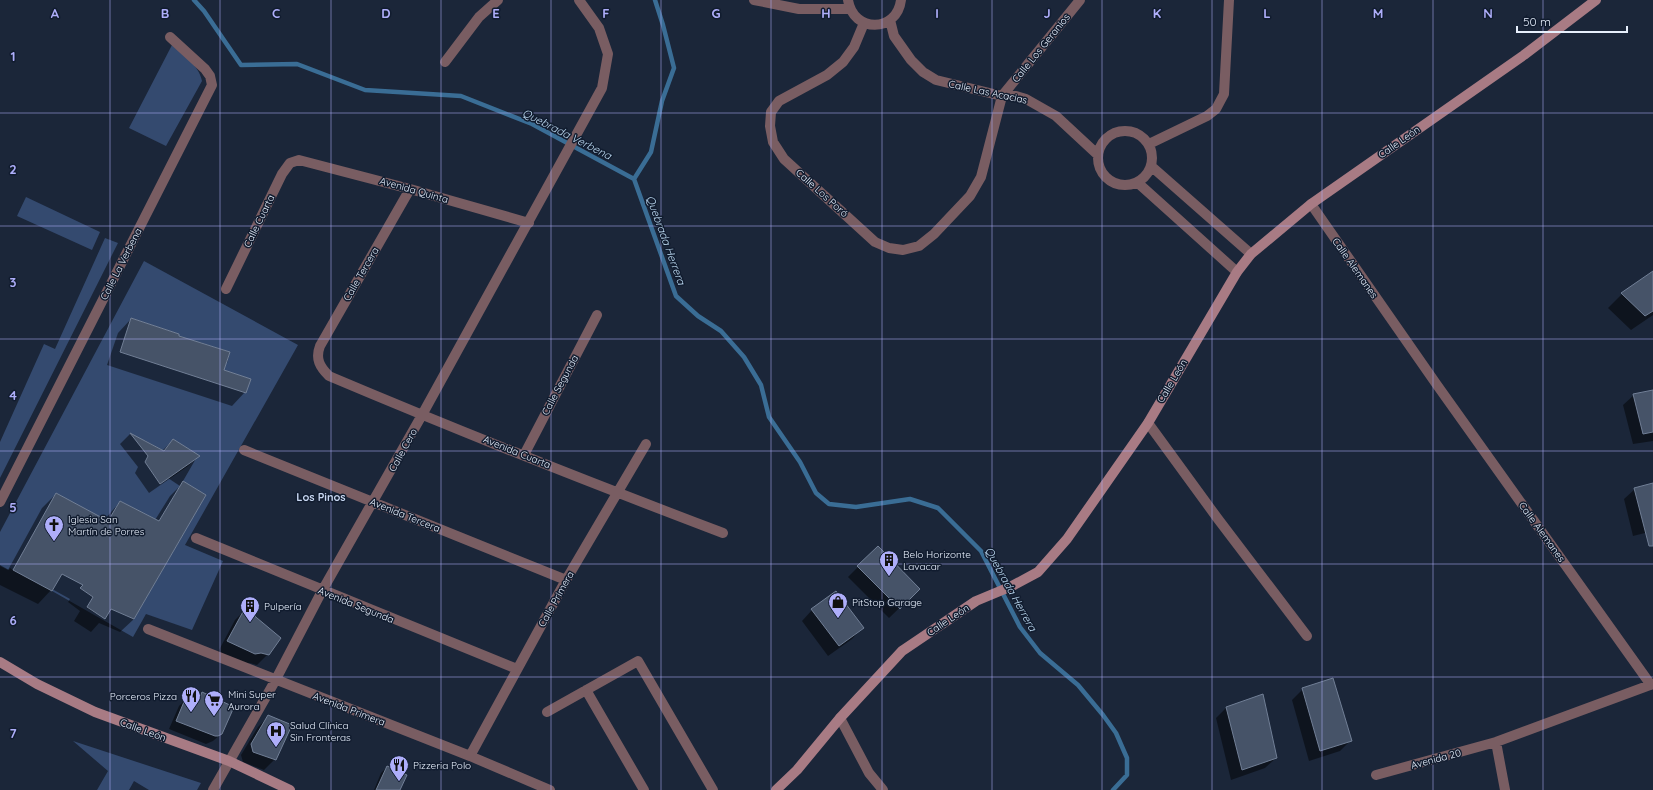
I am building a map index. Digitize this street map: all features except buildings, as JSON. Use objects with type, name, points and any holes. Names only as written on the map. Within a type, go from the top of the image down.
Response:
[{"type":"main road","name":"Calle León","points":[[776,790],[797,770],[840,718],[902,651],[976,601],[1012,586],[1038,572],[1067,539],[1148,423],[1237,272],[1251,254],[1311,204],[1524,55],[1596,0]]},
{"type":"main road","name":"Calle León","points":[[0,662],[37,684],[95,712],[229,761],[290,790]]},
{"type":"street","points":[[445,62],[479,17],[498,0]]},
{"type":"street","name":"Calle Cero","points":[[229,761],[275,680],[322,591],[529,223],[602,88],[608,54],[599,28],[579,0]]},
{"type":"street","points":[[754,0],[799,9],[849,4],[858,20],[872,25],[882,24],[890,20],[896,14],[901,0]]},
{"type":"street","name":"Calle Los Geranios","points":[[1002,96],[1080,0]]},
{"type":"street","points":[[1149,144],[1207,116],[1220,102],[1224,94],[1229,0]]},
{"type":"street","name":"Calle Las Acacias","points":[[890,20],[894,36],[911,60],[923,72],[936,80],[1002,96],[1026,98],[1042,106],[1056,116],[1098,154]]},
{"type":"street","name":"Calle Los Poró","points":[[864,23],[854,47],[843,62],[827,75],[779,101],[771,112],[770,126],[773,142],[784,159],[875,242],[890,248],[903,250],[919,246],[934,234],[970,196],[981,177],[1002,96]]},
{"type":"street","name":"Calle La Verbena","points":[[0,502],[212,85],[210,76],[205,69],[170,37]]},
{"type":"street","points":[[1125,131],[1134,132],[1149,144],[1153,158],[1152,166],[1149,173],[1138,183],[1129,186],[1120,186],[1105,177],[1100,170],[1098,154],[1102,144],[1108,137],[1125,131]]},
{"type":"street","name":"Avenida Quinta","points":[[299,160],[410,189],[529,223]]},
{"type":"street","name":"Calle Cuarta","points":[[226,289],[282,174],[290,163],[299,160]]},
{"type":"street","points":[[1152,166],[1251,254]]},
{"type":"street","points":[[1138,183],[1237,272]]},
{"type":"street","name":"Calle Tercera","points":[[318,361],[317,352],[320,346],[410,189]]},
{"type":"street","name":"Calle Alemanes","points":[[1311,204],[1437,385],[1652,685],[1496,742]]},
{"type":"street","name":"Calle Segunda","points":[[524,455],[597,315]]},
{"type":"street","name":"Avenida Cuarta","points":[[318,361],[322,369],[329,376],[617,493],[723,533]]},
{"type":"street","points":[[1148,423],[1218,519],[1307,636]]},
{"type":"street","name":"Calle Primera","points":[[470,756],[566,580],[646,444]]},
{"type":"street","name":"Avenida Tercera","points":[[244,450],[566,580]]},
{"type":"street","name":"Avenida Segunda","points":[[196,538],[322,591],[517,669]]},
{"type":"street","name":"Avenida Primera","points":[[148,629],[470,756],[550,790]]},
{"type":"street","points":[[547,712],[638,661],[713,790]]},
{"type":"street","points":[[586,690],[644,790]]},
{"type":"street","points":[[840,718],[869,773],[883,790]]},
{"type":"street","points":[[1496,742],[1505,790]]},
{"type":"street","name":"Avenida 20","points":[[1376,775],[1496,742]]},
{"type":"street","points":[[213,790],[229,761]]},
{"type":"shaded area","points":[[172,45],[194,65],[198,70],[202,81],[166,146],[129,128]]},
{"type":"shaded area","points":[[26,197],[100,232],[92,250],[17,216]]},
{"type":"shaded area","points":[[105,238],[118,243],[0,478],[0,442],[44,344],[55,349]]},
{"type":"shaded area","points":[[144,261],[298,345],[185,545],[223,561],[192,630],[146,614],[133,637],[52,591],[95,515],[56,493],[13,570],[10,568],[9,570],[0,565],[0,532]],"holes":[[[131,318],[179,334],[173,354],[246,393],[120,352]],[[199,342],[230,352],[227,363],[195,353]],[[173,439],[198,455],[183,481],[206,495],[134,619],[111,609],[105,619],[87,608],[93,597],[81,589],[83,585],[77,573],[120,501],[159,521],[180,486],[168,478],[159,483],[145,462],[148,456],[140,446],[144,440],[164,451]]]},
{"type":"shaded area","points":[[73,741],[201,783],[197,790],[149,790],[134,781],[129,790],[97,790],[108,771]]},
{"type":"waterway","name":"Quebrada Verbena","points":[[194,0],[204,11],[241,65],[297,64],[365,90],[461,96],[532,124],[634,179]]},
{"type":"waterway","name":"Quebrada Herrera","points":[[655,0],[674,68],[662,101],[651,152],[634,179],[676,296],[698,316],[721,331],[744,357],[761,385],[769,417],[800,462],[816,493],[829,504],[856,507],[910,499],[938,508],[981,551],[1020,627],[1040,653],[1078,685],[1116,733],[1127,758],[1127,775],[1113,790]]},
{"type":"place","name":"Iglesia San Martín de Porres","points":[[54,542]]},
{"type":"place","name":"Belo Horizonte Lavacar","points":[[889,577]]},
{"type":"place","name":"PitStop Garage","points":[[838,619]]},
{"type":"place","name":"Pulpería","points":[[250,623]]},
{"type":"place","name":"Porceros Pizza","points":[[191,713]]},
{"type":"place","name":"Mini Super Aurora","points":[[214,717]]},
{"type":"place","name":"Salud Clínica Sin Fronteras","points":[[276,748]]},
{"type":"place","name":"Pizzeria Polo","points":[[399,782]]},
{"type":"district","name":"Los Pinos","points":[[321,497]]}]
